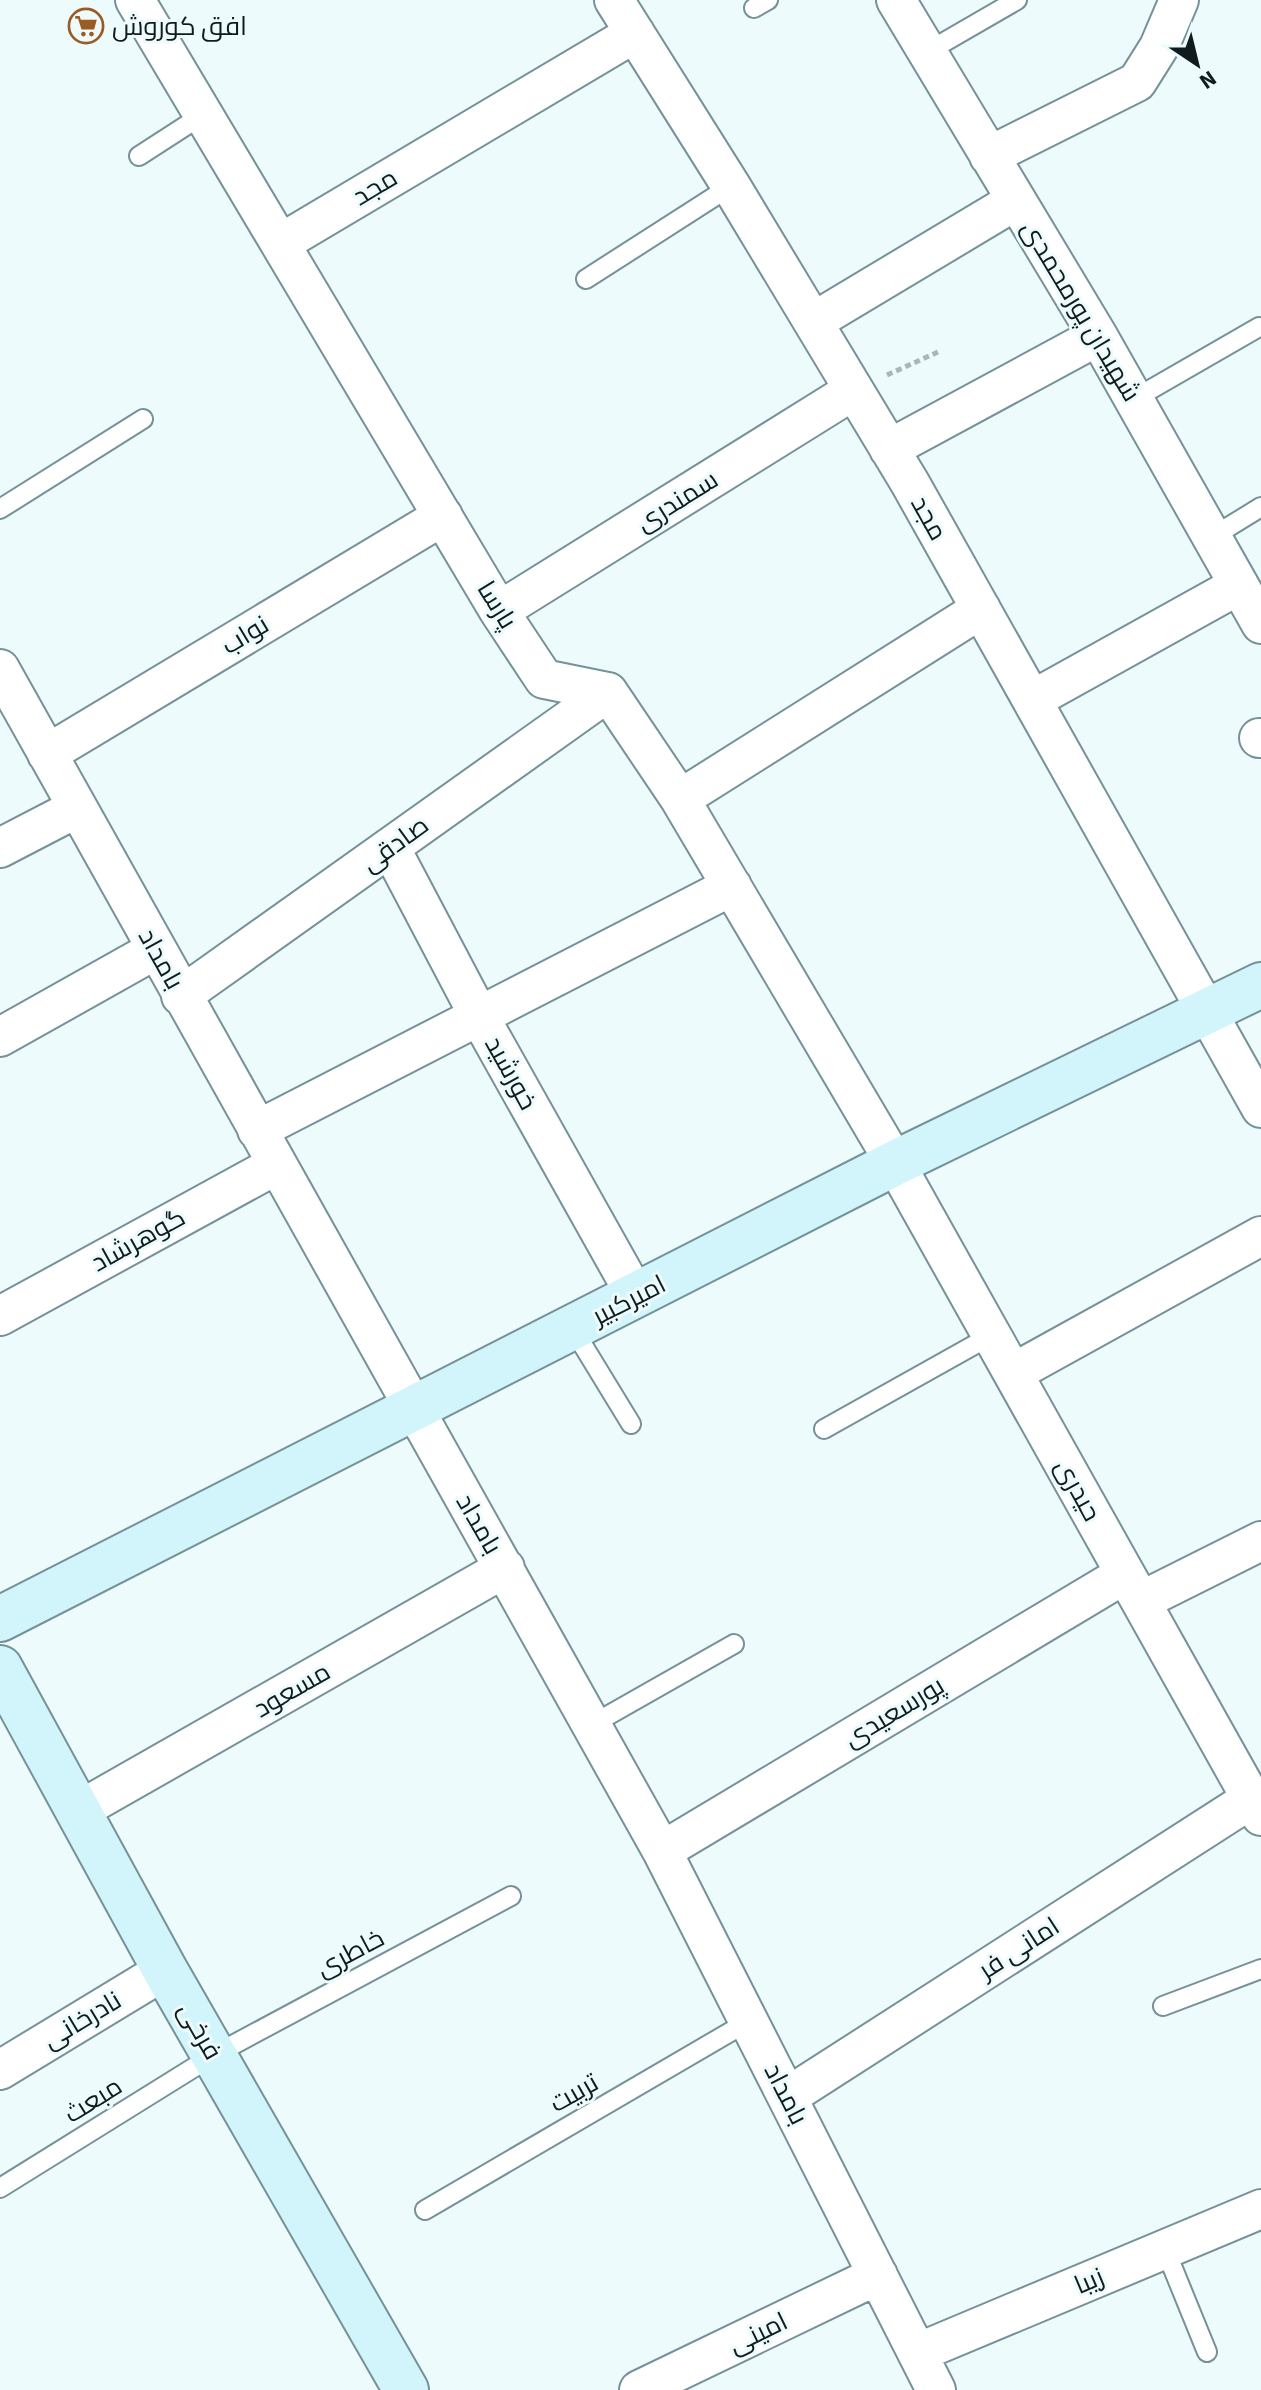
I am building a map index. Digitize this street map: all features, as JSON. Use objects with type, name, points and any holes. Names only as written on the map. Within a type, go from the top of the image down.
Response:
[{"type":"street","name":"پارسا","points":[[135,0],[499,611],[544,679],[608,692]]},
{"type":"street","name":"مجد","points":[[614,0],[731,186],[889,449],[1261,1108]]},
{"type":"street","name":"شهیدان پورمحمدی","points":[[896,0],[1098,336],[1261,624]]},
{"type":"street","points":[[989,156],[1137,82],[1159,47],[1179,0]]},
{"type":"street","name":"مجد","points":[[281,243],[635,33]]},
{"type":"street","points":[[813,322],[1015,201]]},
{"type":"street","points":[[889,449],[1098,336]]},
{"type":"street","name":"سمندری","points":[[499,611],[854,390]]},
{"type":"street","name":"نواب","points":[[47,754],[443,516]]},
{"type":"street","points":[[1032,700],[1239,585]]},
{"type":"street","points":[[680,799],[981,609]]},
{"type":"street","name":"بامداد","points":[[1,674],[593,1724],[662,1851],[936,2390]]},
{"type":"street","points":[[608,692],[680,799],[895,1163]]},
{"type":"street","name":"صادقی","points":[[181,996],[608,692]]},
{"type":"street","points":[[0,848],[77,808]]},
{"type":"street","name":"خورشید","points":[[390,847],[479,1016],[636,1296]]},
{"type":"street","points":[[257,1130],[732,886]]},
{"type":"street","points":[[0,1037],[155,950]]},
{"type":"street","name":"امیرکبیر","points":[[0,1619],[895,1163],[1261,985]]},
{"type":"street","name":"حیدری","points":[[895,1163],[1256,1807]]},
{"type":"street","name":"گوهرشاد","points":[[0,1316],[276,1165]]},
{"type":"street","points":[[1013,1373],[1261,1236]]},
{"type":"street","name":"پورسعیدی","points":[[662,1851],[1133,1588],[1261,1541]]},
{"type":"street","name":"مسعود","points":[[78,1811],[505,1568]]},
{"type":"street","name":"فرخی","points":[[6,1695],[78,1811],[165,1970],[406,2390]]},
{"type":"street","name":"امانی فر","points":[[787,2097],[1256,1807]]},
{"type":"street","name":"نادرخانی","points":[[0,2070],[165,1970]]},
{"type":"street","name":"زیبا","points":[[917,2353],[1261,2209]]},
{"type":"street","name":"امینی","points":[[639,2390],[878,2275]]},
{"type":"lane","points":[[927,52],[1017,0]]},
{"type":"lane","points":[[139,156],[204,114]]},
{"type":"lane","points":[[586,279],[731,186]]},
{"type":"lane","points":[[1134,399],[1259,327]]},
{"type":"lane","points":[[0,509],[143,419]]},
{"type":"lane","points":[[1212,537],[1261,507]]},
{"type":"lane","points":[[573,1329],[631,1424]]},
{"type":"lane","points":[[824,1429],[992,1335]]},
{"type":"lane","points":[[593,1724],[734,1644]]},
{"type":"lane","name":"خاطری","points":[[214,2055],[511,1896]]},
{"type":"lane","points":[[1163,2006],[1261,1969]]},
{"type":"lane","name":"تربیت","points":[[425,2210],[749,2021]]},
{"type":"lane","name":"مبعث","points":[[0,2188],[214,2055]]},
{"type":"lane","points":[[1165,2249],[1207,2352]]},
{"type":"path","points":[[854,390],[938,352]]},
{"type":"place","name":"افق کوروش","points":[[86,26]]}]
